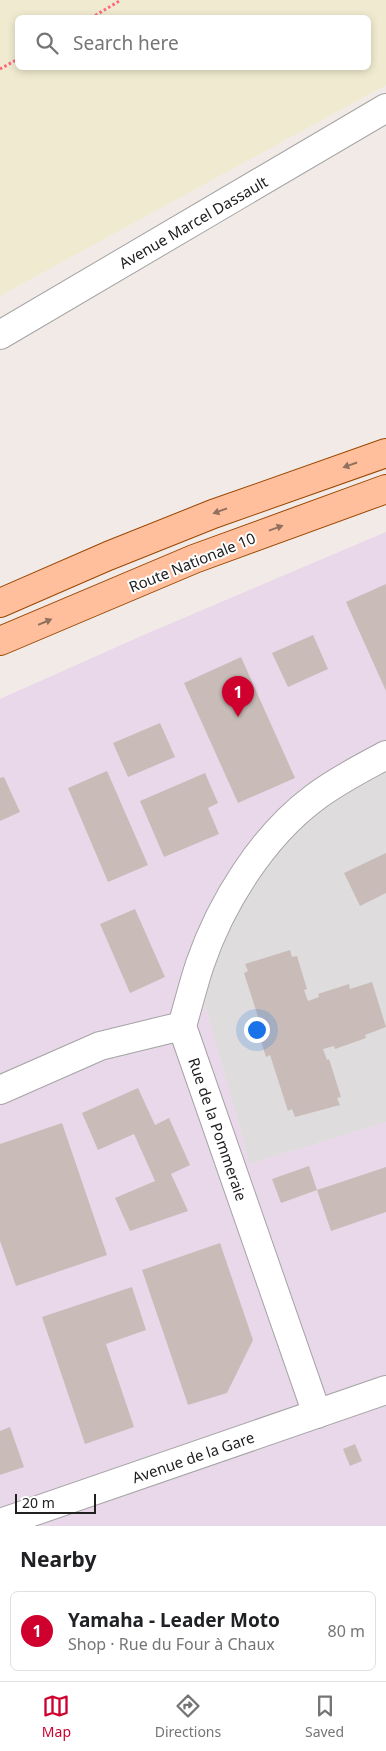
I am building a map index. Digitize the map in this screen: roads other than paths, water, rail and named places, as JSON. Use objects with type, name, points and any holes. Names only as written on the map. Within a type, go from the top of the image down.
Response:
[{"type":"main road","points":[[0,603],[204,517],[386,452]]},
{"type":"main road","name":"Route Nationale 10","points":[[0,641],[194,559],[386,489]]},
{"type":"street","name":"Avenue Marcel Dassault","points":[[0,335],[386,108]]},
{"type":"street","points":[[0,1090],[100,1046],[182,1026],[200,964],[216,926],[253,861],[281,828],[314,798],[361,768],[386,755]]},
{"type":"street","name":"Rue de la Pommeraie","points":[[182,1026],[317,1414]]},
{"type":"street","name":"Avenue de la Gare","points":[[0,1523],[386,1390]]},
{"type":"place","name":"Yamaha - Leader Moto","points":[[238,717]]}]
